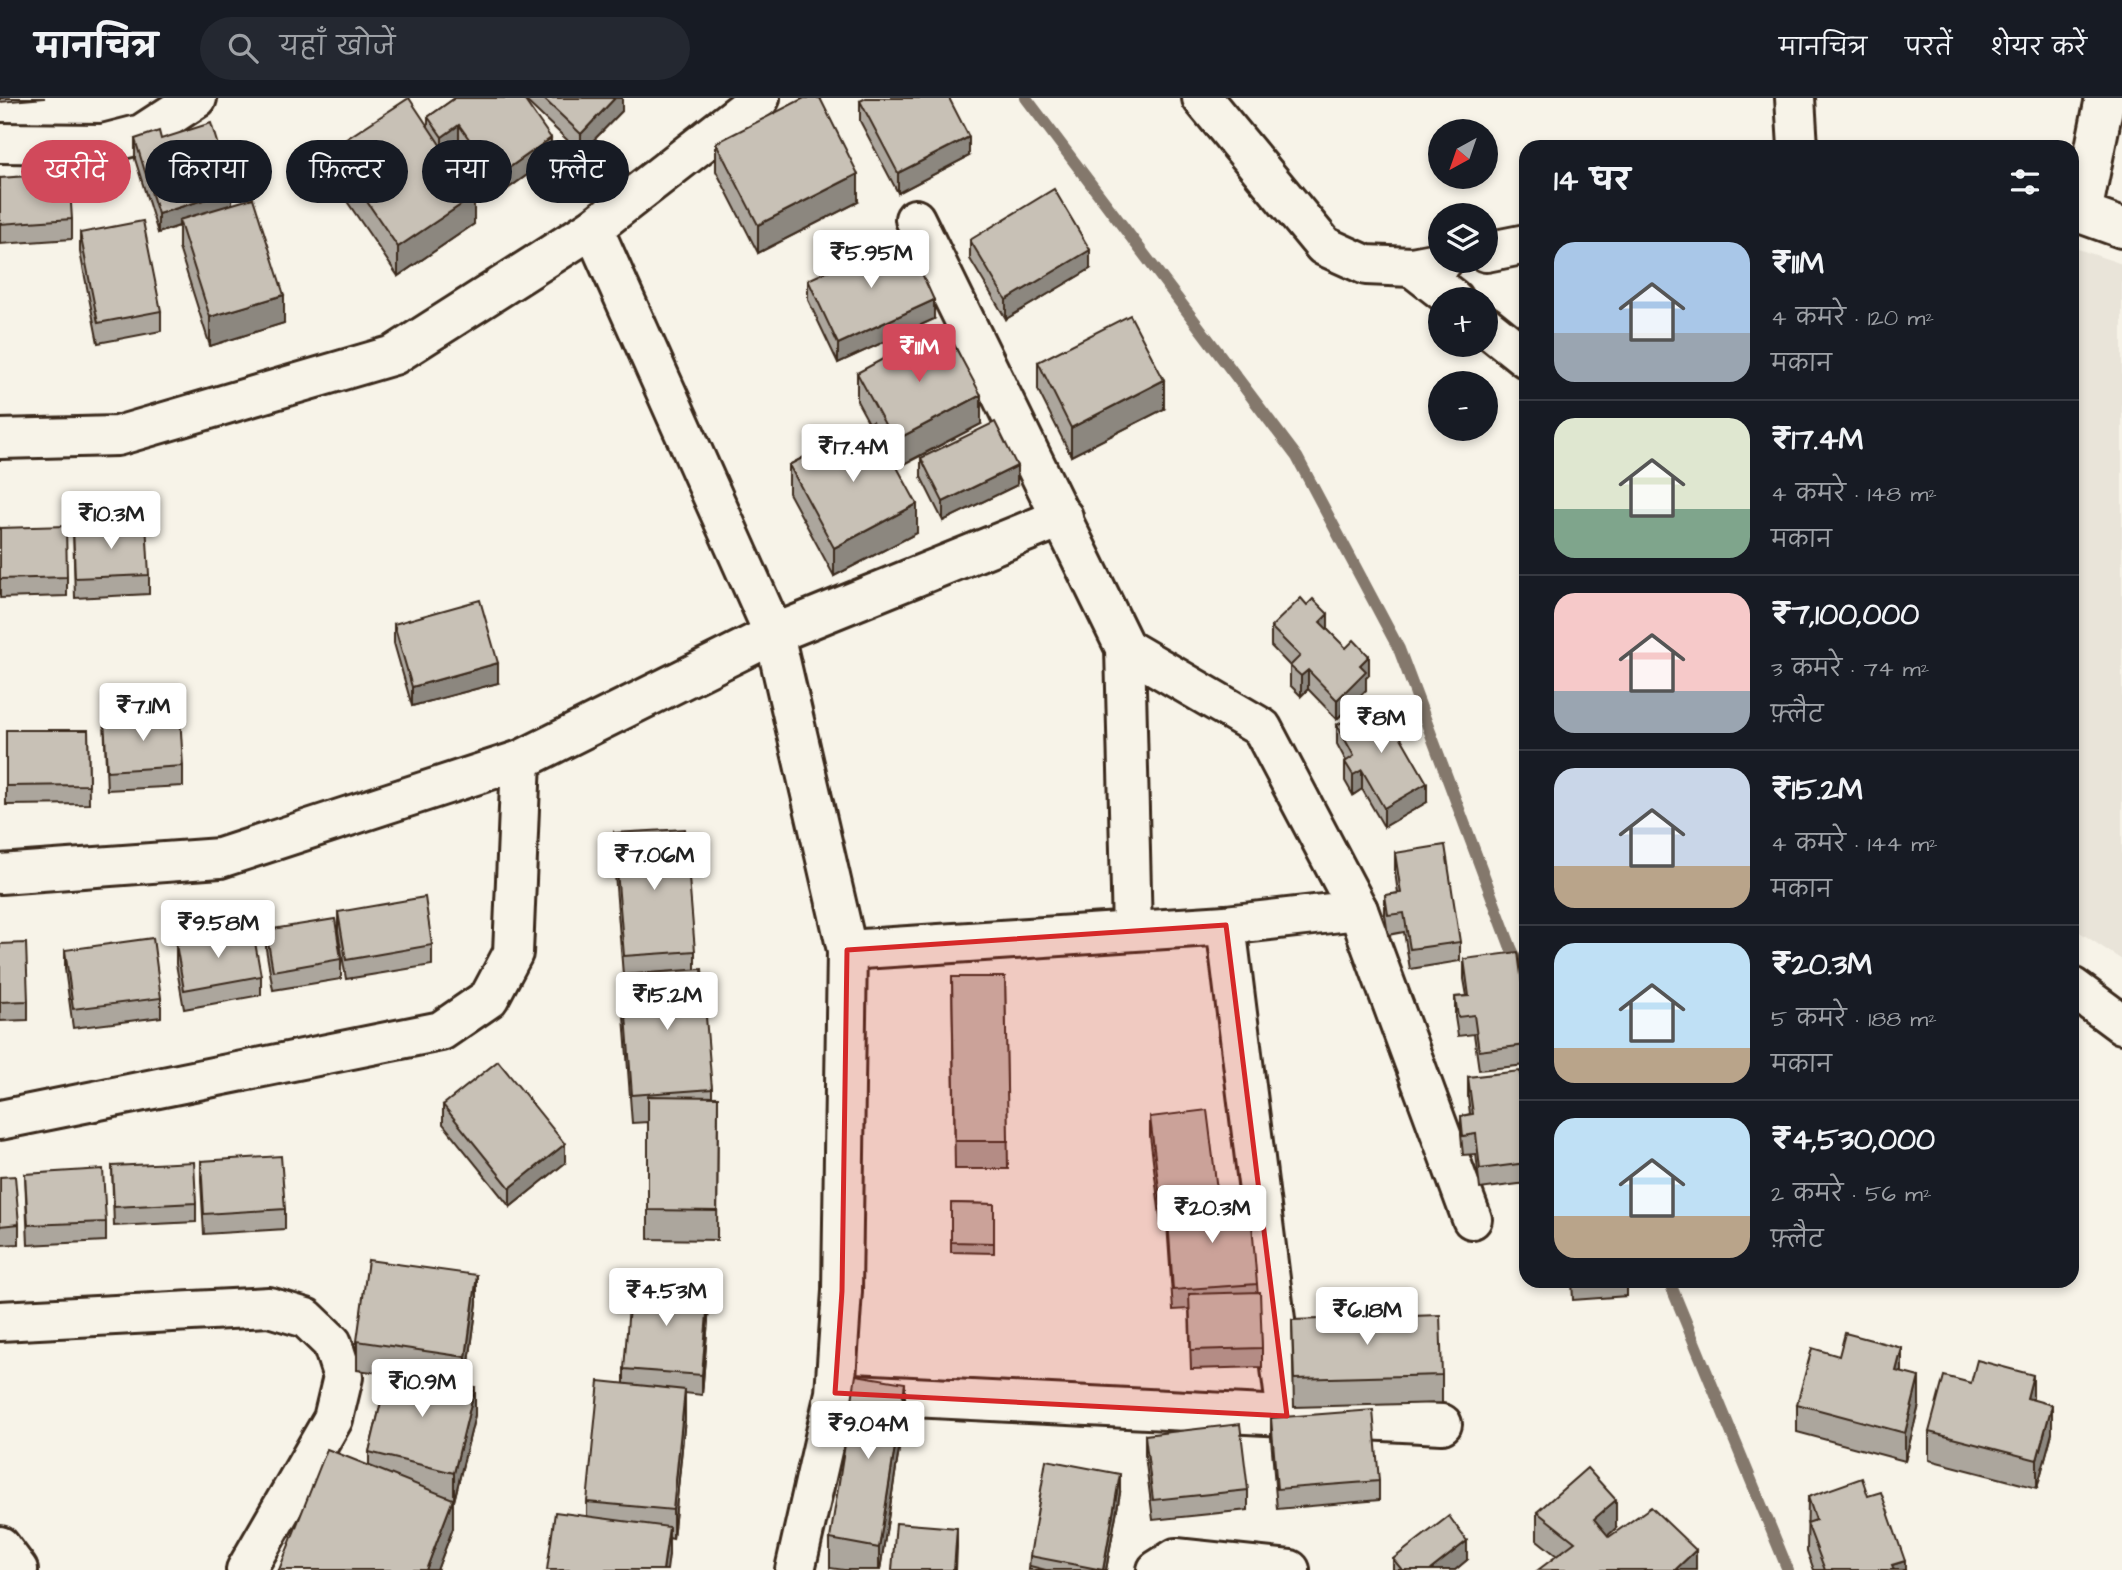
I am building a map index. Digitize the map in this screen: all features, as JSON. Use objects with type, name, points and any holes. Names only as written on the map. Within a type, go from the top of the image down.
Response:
[{"type":"street","points":[[0,143],[103,144],[142,134],[197,98]]},
{"type":"street","points":[[0,439],[117,436],[394,355],[593,228],[760,98]]},
{"type":"street","points":[[1202,98],[1324,246],[1366,265],[1427,264],[1444,287]]},
{"type":"street","points":[[1796,98],[1798,140]]},
{"type":"street","points":[[2079,204],[2105,98]]},
{"type":"street","points":[[2079,213],[2122,229]]},
{"type":"street","points":[[915,219],[1125,648],[1132,931]]},
{"type":"street","points":[[593,228],[774,634],[847,950],[842,1291],[835,1393],[795,1570]]},
{"type":"street","points":[[1498,250],[1519,245]]},
{"type":"street","points":[[1498,336],[1519,352]]},
{"type":"street","points":[[0,874],[220,858],[522,760],[774,634],[1063,517]]},
{"type":"street","points":[[1125,648],[1262,728],[1359,910],[1472,1219]]},
{"type":"street","points":[[0,1120],[441,1031],[489,998],[513,953],[522,760]]},
{"type":"street","points":[[847,950],[1226,925],[1359,910]]},
{"type":"street","points":[[1226,925],[1287,1416]]},
{"type":"street","points":[[2079,993],[2122,1024]]},
{"type":"street","points":[[0,1321],[269,1307],[306,1318],[332,1343],[343,1377],[332,1419],[246,1570]]},
{"type":"street","points":[[835,1393],[1442,1424]]},
{"type":"street","points":[[0,1546],[18,1570]]},
{"type":"street","points":[[1157,1570],[1175,1558],[1290,1570]]},
{"type":"highlighted area","points":[[1226,925],[1287,1416],[835,1393],[842,1291],[847,950]]},
{"type":"shaded area","points":[[2079,249],[2122,264],[2122,960],[2079,932]]},
{"type":"building","points":[[409,98],[437,140],[422,140],[422,203],[464,203],[398,247],[368,203],[408,203],[408,140],[345,140]]},
{"type":"building","points":[[455,98],[523,98],[551,138],[526,140],[526,156],[512,166],[512,140],[470,140],[459,125],[442,137],[428,117]]},
{"type":"building","points":[[543,98],[615,98],[581,134]]},
{"type":"building","points":[[804,98],[820,98],[858,174],[758,225],[716,143]]},
{"type":"building","points":[[866,98],[949,98],[969,137],[898,173],[860,101]]},
{"type":"building","points":[[211,123],[216,140],[145,140],[145,172],[135,139],[159,131],[161,139]]},
{"type":"building","points":[[21,176],[21,203],[71,203],[72,219],[0,224],[0,178]]},
{"type":"building","points":[[1054,189],[1090,250],[1006,300],[970,240]]},
{"type":"building","points":[[155,203],[193,203],[158,214]]},
{"type":"building","points":[[236,203],[255,203],[284,295],[210,317],[179,220]]},
{"type":"building","points":[[143,221],[161,311],[98,323],[80,233]]},
{"type":"building","points":[[905,236],[934,300],[838,344],[808,280]]},
{"type":"building","points":[[1130,315],[1164,380],[1071,428],[1038,362]]},
{"type":"building","points":[[944,326],[981,395],[894,441],[857,373]]},
{"type":"building","points":[[872,421],[917,504],[834,548],[789,465]]},
{"type":"building","points":[[995,422],[1017,466],[943,502],[921,458]]},
{"type":"building","points":[[146,523],[149,575],[75,578],[73,526]]},
{"type":"building","points":[[66,526],[67,577],[0,579],[0,528]]},
{"type":"building","points":[[1301,598],[1307,605],[1313,599],[1328,614],[1320,622],[1346,648],[1354,640],[1369,656],[1360,665],[1366,671],[1337,700],[1308,670],[1301,676],[1290,666],[1300,656],[1271,627]]},
{"type":"building","points":[[480,600],[498,663],[412,687],[394,624]]},
{"type":"building","points":[[1380,701],[1427,783],[1384,808],[1362,770],[1353,775],[1345,762],[1354,756],[1337,725]]},
{"type":"building","points":[[180,715],[183,766],[107,771],[104,718]]},
{"type":"building","points":[[6,730],[88,730],[89,785],[6,786]]},
{"type":"building","points":[[685,829],[695,951],[624,956],[614,833]]},
{"type":"building","points":[[1445,845],[1460,942],[1410,949],[1404,913],[1388,915],[1385,895],[1401,893],[1395,853]]},
{"type":"building","points":[[425,897],[432,945],[346,960],[338,912]]},
{"type":"building","points":[[335,919],[341,959],[273,971],[266,930]]},
{"type":"building","points":[[253,931],[261,976],[184,990],[176,944]]},
{"type":"building","points":[[153,938],[161,998],[73,1009],[65,950]]},
{"type":"building","points":[[26,943],[28,1001],[0,1002],[0,944]]},
{"type":"building","points":[[1518,952],[1519,1046],[1479,1051],[1474,1015],[1458,1017],[1455,997],[1469,996],[1464,959]]},
{"type":"building","points":[[702,969],[712,1089],[632,1095],[623,975]]},
{"type":"building","points":[[952,977],[1005,977],[1008,1141],[955,1141]]},
{"type":"building","points":[[498,1061],[565,1144],[510,1188],[443,1105]]},
{"type":"building","points":[[1519,1071],[1519,1164],[1480,1169],[1476,1134],[1463,1136],[1461,1116],[1473,1114],[1468,1077]]},
{"type":"building","points":[[648,1096],[718,1097],[717,1211],[648,1210]]},
{"type":"building","points":[[1207,1110],[1218,1198],[1161,1205],[1150,1117]]},
{"type":"building","points":[[281,1156],[285,1209],[204,1214],[201,1161]]},
{"type":"building","points":[[194,1162],[196,1203],[114,1207],[112,1166]]},
{"type":"building","points":[[103,1169],[106,1222],[28,1225],[25,1174]]},
{"type":"building","points":[[15,1176],[19,1224],[0,1226],[0,1177]]},
{"type":"building","points":[[1250,1200],[1257,1284],[1173,1290],[1167,1206]]},
{"type":"building","points":[[951,1203],[994,1204],[994,1243],[951,1242]]},
{"type":"building","points":[[368,1260],[477,1275],[466,1357],[357,1341]]},
{"type":"building","points":[[631,1281],[709,1288],[702,1375],[624,1369]]},
{"type":"building","points":[[1260,1292],[1262,1348],[1191,1350],[1189,1294]]},
{"type":"building","points":[[1440,1315],[1442,1375],[1294,1379],[1292,1320]]},
{"type":"building","points":[[1845,1333],[1902,1348],[1896,1371],[1919,1377],[1905,1433],[1797,1404],[1812,1348],[1839,1356]]},
{"type":"building","points":[[1977,1360],[2033,1375],[2027,1398],[2052,1405],[2037,1460],[1929,1432],[1944,1376],[1971,1383]]},
{"type":"building","points":[[390,1365],[475,1387],[454,1473],[369,1452]]},
{"type":"building","points":[[856,1375],[905,1383],[879,1548],[830,1539]]},
{"type":"building","points":[[599,1381],[685,1390],[673,1510],[587,1502]]},
{"type":"building","points":[[1373,1410],[1379,1481],[1277,1489],[1271,1418]]},
{"type":"building","points":[[1240,1424],[1248,1490],[1153,1500],[1145,1435]]},
{"type":"building","points":[[327,1449],[453,1499],[426,1570],[279,1570]]},
{"type":"building","points":[[1046,1460],[1120,1474],[1103,1570],[1030,1556]]},
{"type":"building","points":[[1587,1468],[1616,1500],[1594,1519],[1609,1537],[1651,1507],[1696,1550],[1675,1570],[1538,1570],[1575,1542],[1537,1512]]},
{"type":"building","points":[[1862,1478],[1868,1496],[1881,1492],[1905,1561],[1892,1565],[1894,1570],[1825,1570],[1807,1523],[1816,1520],[1808,1497]]},
{"type":"building","points":[[555,1512],[669,1527],[663,1570],[547,1570]]},
{"type":"building","points":[[1449,1516],[1467,1541],[1430,1570],[1402,1570],[1393,1559]]},
{"type":"building","points":[[896,1523],[957,1528],[954,1570],[892,1570]]},
{"type":"building","points":[[1030,1566],[1046,1570],[1029,1570]]},
{"type":"waterway","points":[[1026,98],[1297,457],[1399,649],[1519,965]]},
{"type":"waterway","points":[[1672,1288],[1788,1570]]}]
